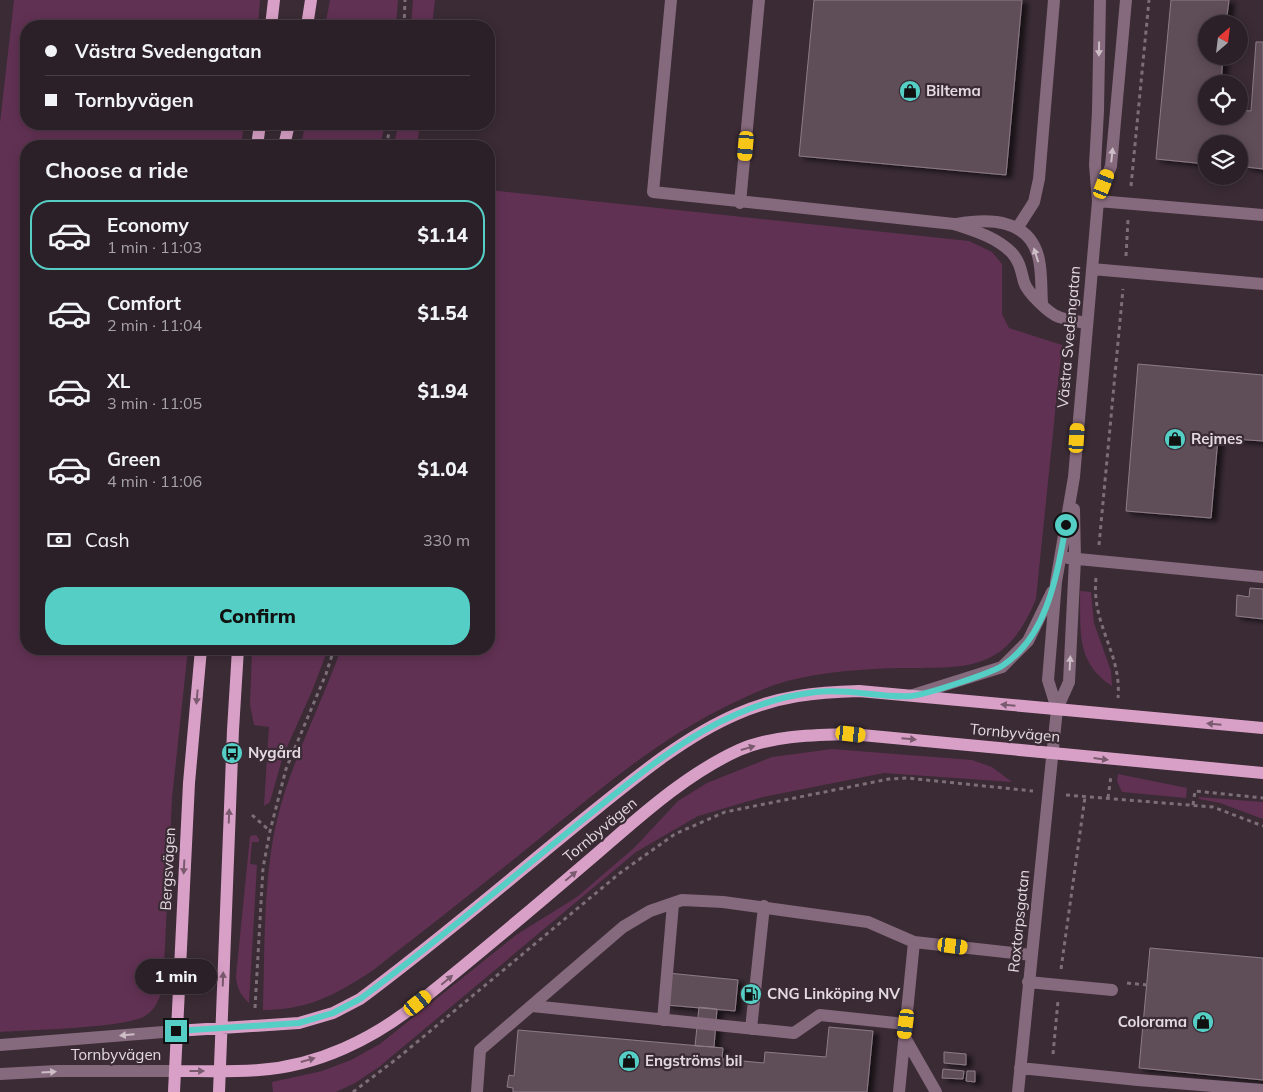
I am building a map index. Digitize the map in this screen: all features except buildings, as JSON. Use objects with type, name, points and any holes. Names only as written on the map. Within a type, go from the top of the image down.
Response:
[{"type":"main road","points":[[272,20],[274,0]]},
{"type":"main road","points":[[308,20],[311,0]]},
{"type":"main road","name":"Bergsvägen","points":[[174,1092],[189,783],[200,655]]},
{"type":"main road","points":[[219,1092],[238,655]]},
{"type":"main road","name":"Tornbyvägen","points":[[176,1031],[299,1023],[333,1013],[360,999],[633,780],[697,736],[737,714],[773,701],[817,692],[859,691],[1263,728]]},
{"type":"main road","name":"Tornbyvägen","points":[[175,1071],[260,1070],[302,1062],[336,1052],[393,1024],[654,805],[704,769],[740,750],[773,741],[803,736],[851,734],[1263,773]]},
{"type":"street","points":[[671,0],[653,192],[740,203],[954,224],[997,240],[1014,255],[1022,270],[1024,282],[1031,294],[1058,317],[1086,323]]},
{"type":"street","points":[[740,203],[759,0]]},
{"type":"street","points":[[1018,227],[1034,202],[1039,179],[1054,0]]},
{"type":"street","name":"Västra Svedengatan","points":[[1052,753],[1057,709],[1069,682],[1075,559],[1074,477],[1098,201],[1095,165],[1100,0]]},
{"type":"street","name":"Västra Svedengatan","points":[[1098,201],[1111,166],[1126,0]]},
{"type":"street","points":[[1098,201],[1263,215]]},
{"type":"street","points":[[954,224],[983,219],[1018,227],[1031,239],[1039,258],[1042,303]]},
{"type":"street","points":[[1092,270],[1263,284]]},
{"type":"street","name":"Västra Svedengatan","points":[[1057,709],[1048,680],[1056,582],[1074,477]]},
{"type":"street","points":[[1060,557],[1263,577]]},
{"type":"street","points":[[912,696],[1002,666],[1028,641],[1056,582]]},
{"type":"street","name":"Roxtorpsgatan","points":[[1018,1092],[1052,753]]},
{"type":"street","points":[[477,1092],[480,1050],[623,927],[650,912],[682,900],[764,906],[868,922],[914,942],[1031,955]]},
{"type":"street","points":[[663,1020],[672,904]]},
{"type":"street","points":[[751,1029],[764,906]]},
{"type":"street","points":[[899,1092],[914,942]]},
{"type":"street","points":[[1028,982],[1112,990]]},
{"type":"street","points":[[532,1006],[794,1033],[820,1015],[905,1030]]},
{"type":"street","points":[[905,1030],[936,1092]]},
{"type":"street","name":"Tornbyvägen","points":[[0,1045],[176,1031]]},
{"type":"street","points":[[1020,1068],[1263,1090]]},
{"type":"street","name":"Tornbyvägen","points":[[0,1074],[57,1071],[175,1071]]},
{"type":"path","points":[[404,20],[405,0]]},
{"type":"path","points":[[1117,714],[1118,672],[1096,607],[1097,562],[1149,0]]},
{"type":"path","points":[[256,1026],[254,1005],[262,868],[286,768],[323,681],[332,655]]},
{"type":"path","points":[[1108,798],[1113,760]]},
{"type":"path","points":[[355,1092],[620,873],[674,834],[700,821],[725,812],[889,779],[907,778],[1085,797],[1213,807],[1263,826]]},
{"type":"path","points":[[1193,805],[1195,791],[1263,798]]},
{"type":"path","points":[[1051,1071],[1060,985],[1085,797]]},
{"type":"path","points":[[252,815],[270,831]]},
{"type":"shaded area","points":[[14,0],[260,0],[258,20],[20,20],[20,130],[243,130],[242,140],[20,140],[20,655],[187,655],[172,798],[163,988],[158,1000],[149,1013],[134,1020],[98,1026],[0,1032],[0,123]]},
{"type":"shaded area","points":[[330,0],[398,0],[396,20],[326,20]]},
{"type":"shaded area","points":[[413,0],[435,0],[433,20],[411,20]]},
{"type":"shaded area","points":[[304,130],[384,130],[381,140],[302,140]]},
{"type":"shaded area","points":[[397,130],[419,130],[418,140],[395,140]]},
{"type":"shaded area","points":[[495,191],[969,241],[992,252],[1002,264],[1002,314],[1009,328],[1062,345],[1036,599],[1024,623],[1011,641],[997,654],[964,666],[856,670],[800,678],[761,690],[735,702],[682,731],[610,781],[372,971],[320,1000],[294,1007],[263,1010],[267,893],[276,824],[297,757],[339,655],[495,655]]},
{"type":"shaded area","points":[[1080,591],[1091,592],[1094,623],[1111,671],[1112,686],[1100,677],[1086,656],[1082,644]]},
{"type":"shaded area","points":[[252,655],[326,655],[283,756],[270,802],[264,806],[269,727],[254,725],[250,705]]},
{"type":"shaded area","points":[[832,749],[972,760],[992,767],[1012,782],[884,773],[763,797],[698,816],[636,852],[379,1067],[355,1083],[336,1092],[273,1092],[272,1082],[322,1071],[351,1060],[380,1044],[516,935],[577,897],[635,847],[678,801],[707,783],[772,757]]},
{"type":"shaded area","points":[[1118,774],[1187,788],[1186,798],[1122,792],[1117,781]]},
{"type":"shaded area","points":[[1199,797],[1263,802],[1263,819],[1220,803],[1199,799]]},
{"type":"shaded area","points":[[256,835],[259,842],[252,842],[250,864],[257,865],[249,1003],[240,991],[236,976],[250,836]]},
{"type":"place","name":"Biltema","points":[[910,91]]},
{"type":"place","name":"Rejmes","points":[[1175,439]]},
{"type":"place","name":"Nygård","points":[[232,753]]},
{"type":"place","name":"CNG Linköping NV","points":[[751,994]]},
{"type":"place","name":"Colorama","points":[[1203,1022]]},
{"type":"place","name":"Engströms bil","points":[[629,1061]]},
{"type":"route","points":[[176,1031],[299,1023],[333,1013],[360,999],[633,780],[697,736],[737,714],[773,701],[817,692],[859,691],[912,696],[984,674],[1002,666],[1016,655],[1028,641],[1038,622],[1056,582],[1066,525]]}]
